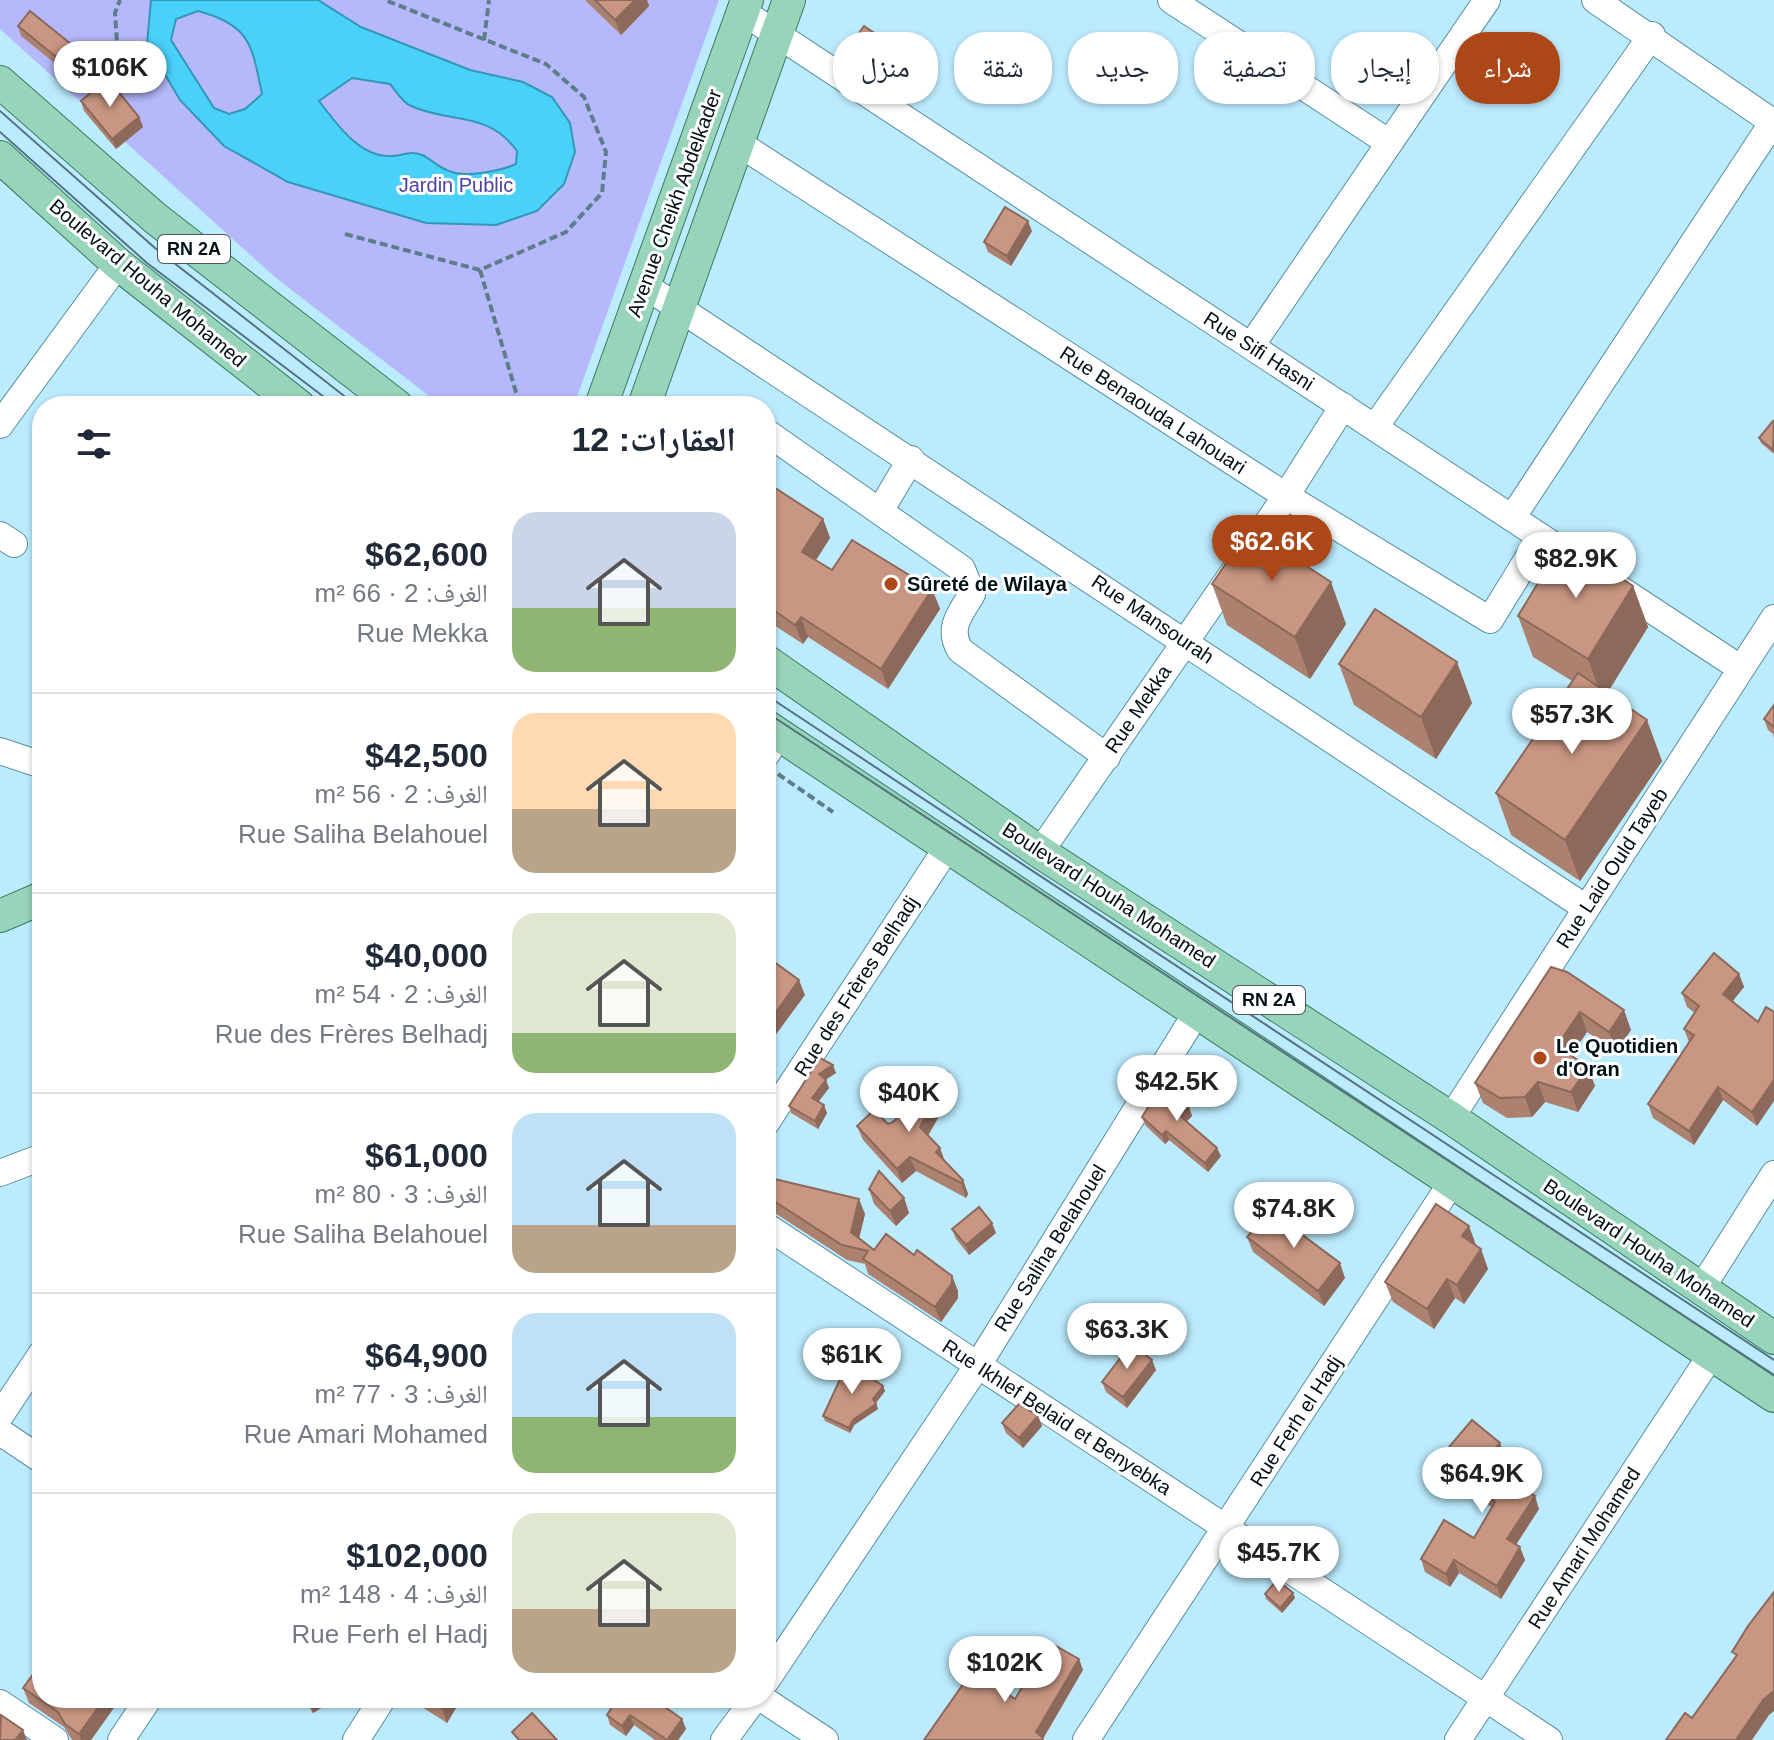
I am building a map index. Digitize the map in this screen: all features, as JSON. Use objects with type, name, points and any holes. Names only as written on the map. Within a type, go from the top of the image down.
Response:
[{"type":"main road","name":"Avenue Cheikh Abdelkader","points":[[648,396],[789,0]]},
{"type":"main road","name":"Avenue Cheikh Abdelkader","points":[[605,396],[745,6]]},
{"type":"main road","name":"RN 2A","points":[[0,82],[155,218],[384,396]]},
{"type":"main road","name":"Boulevard Houha Mohamed","points":[[0,157],[118,264],[286,396]]},
{"type":"main road","name":"Boulevard Houha Mohamed","points":[[776,668],[1040,852],[1451,1118],[1774,1338]]},
{"type":"main road","name":"RN 2A","points":[[776,742],[947,848],[1774,1396]]},
{"type":"main road","points":[[0,916],[32,902]]},
{"type":"street","points":[[1171,0],[1388,142]]},
{"type":"street","points":[[1251,346],[1487,0]]},
{"type":"street","points":[[1512,518],[1774,123],[1652,35],[1595,0]]},
{"type":"street","name":"Rue Sifi Hasni","points":[[745,6],[776,34],[1740,668]]},
{"type":"street","points":[[1375,427],[1652,35]]},
{"type":"street","name":"Rue Benaouda Lahouari","points":[[738,143],[1286,496],[1490,620],[1541,537]]},
{"type":"street","points":[[0,425],[118,264]]},
{"type":"street","name":"Rue Mansourah","points":[[644,285],[680,305],[1586,908]]},
{"type":"street","name":"Rue Mekka","points":[[1040,852],[1286,496],[1343,406]]},
{"type":"street","points":[[776,439],[962,569],[969,580],[972,594],[953,626],[952,638],[960,650],[1107,757]]},
{"type":"street","points":[[880,511],[911,459]]},
{"type":"street","name":"Rue Laid Ould Tayeb","points":[[1451,1118],[1774,618]]},
{"type":"street","points":[[0,751],[32,762]]},
{"type":"street","name":"Rue des Frères Belhadj","points":[[776,1108],[947,848]]},
{"type":"street","name":"Rue Saliha Belahouel","points":[[776,1666],[978,1365],[1197,1012]]},
{"type":"street","points":[[0,1173],[32,1161]]},
{"type":"street","points":[[1701,1289],[1774,1174]]},
{"type":"street","name":"Rue Ferh el Hadj","points":[[1086,1740],[1452,1182]]},
{"type":"street","name":"Rue Ikhlef Belaid et Benyebka","points":[[776,1233],[1549,1740]]},
{"type":"street","name":"Rue Amari Mohamed","points":[[1458,1740],[1711,1355]]},
{"type":"street","points":[[0,1416],[32,1368]]},
{"type":"street","points":[[0,1432],[32,1453]]},
{"type":"street","points":[[0,1703],[55,1740]]},
{"type":"street","points":[[121,1740],[142,1708]]},
{"type":"street","points":[[356,1740],[377,1708]]},
{"type":"street","points":[[724,1740],[750,1708]]},
{"type":"street","points":[[774,1708],[825,1740]]},
{"type":"path","points":[[101,92],[119,72],[115,13],[120,0]]},
{"type":"path","points":[[345,234],[480,270],[566,232],[602,193],[606,152],[584,97],[546,64],[385,0]]},
{"type":"path","points":[[484,40],[489,0]]},
{"type":"path","points":[[480,270],[517,396]]},
{"type":"path","points":[[776,773],[833,812]]},
{"type":"green space","name":"Jardin Public","points":[[0,0],[719,0],[577,396],[429,396],[276,278],[0,29]]},
{"type":"shaded area","points":[[151,0],[318,0],[361,27],[470,70],[523,82],[552,97],[570,123],[575,152],[564,184],[537,211],[496,225],[426,223],[288,182],[224,146],[180,100],[147,44]],"holes":[[[198,11],[229,23],[239,31],[251,50],[262,94],[245,109],[229,114],[214,108],[171,40],[176,19]],[[352,78],[390,84],[411,106],[481,123],[493,129],[517,151],[516,164],[464,174],[445,170],[418,154],[391,156],[369,151],[350,138],[319,101]]]},
{"type":"building","points":[[595,0],[635,0],[615,20]]},
{"type":"building","points":[[30,11],[82,53],[70,68],[18,26]]},
{"type":"building","points":[[108,79],[139,117],[112,139],[81,101]]},
{"type":"building","points":[[1005,207],[1028,221],[1007,256],[984,242]]},
{"type":"building","points":[[1774,422],[1773,450],[1759,438]]},
{"type":"building","points":[[776,488],[823,519],[802,552],[832,570],[852,540],[932,589],[881,669],[801,617],[795,625],[776,612]]},
{"type":"building","points":[[1249,529],[1331,582],[1295,637],[1212,584]]},
{"type":"building","points":[[1564,540],[1633,586],[1588,659],[1518,616]]},
{"type":"building","points":[[1375,609],[1457,662],[1421,717],[1339,664]]},
{"type":"building","points":[[1578,673],[1647,720],[1565,840],[1496,793]]},
{"type":"building","points":[[1774,705],[1774,727],[1764,719]]},
{"type":"building","points":[[1714,953],[1739,974],[1723,994],[1758,1022],[1766,1007],[1774,1012],[1774,1080],[1752,1112],[1718,1087],[1689,1131],[1648,1104],[1694,1035],[1684,1029],[1699,1006],[1682,993]]},
{"type":"building","points":[[776,963],[799,980],[776,1012]]},
{"type":"building","name":"Le Quotidien d'Oran","points":[[1551,967],[1567,972],[1624,1010],[1609,1032],[1580,1012],[1557,1046],[1588,1067],[1571,1092],[1538,1082],[1525,1097],[1500,1098],[1475,1083]]},
{"type":"building","points":[[820,1058],[833,1065],[819,1074],[826,1080],[812,1098],[824,1105],[815,1121],[789,1106]]},
{"type":"building","points":[[946,1071],[949,1073],[920,1127],[940,1148],[936,1152],[963,1180],[961,1183],[910,1157],[897,1169],[857,1126],[874,1110],[888,1124],[893,1122]]},
{"type":"building","points":[[1163,1083],[1189,1107],[1180,1116],[1217,1148],[1205,1163],[1166,1131],[1162,1135],[1142,1117]]},
{"type":"building","points":[[879,1171],[904,1198],[890,1211],[869,1189]]},
{"type":"building","points":[[776,1179],[859,1199],[851,1232],[874,1250],[886,1234],[914,1255],[917,1250],[952,1276],[952,1283],[935,1307],[863,1259],[868,1251],[842,1245],[776,1203]]},
{"type":"building","points":[[1436,1204],[1469,1226],[1462,1236],[1481,1249],[1457,1285],[1447,1279],[1427,1309],[1385,1282]]},
{"type":"building","points":[[979,1207],[992,1223],[966,1245],[952,1229]]},
{"type":"building","points":[[1269,1210],[1340,1263],[1318,1291],[1247,1237]]},
{"type":"building","points":[[1131,1344],[1152,1360],[1123,1397],[1102,1382]]},
{"type":"building","points":[[848,1362],[883,1386],[873,1399],[876,1404],[853,1420],[849,1428],[823,1416]]},
{"type":"building","points":[[1019,1404],[1038,1416],[1019,1438],[1002,1423]]},
{"type":"building","points":[[1472,1420],[1500,1443],[1483,1463],[1535,1496],[1507,1539],[1520,1547],[1497,1586],[1454,1560],[1446,1574],[1421,1559],[1444,1520],[1474,1538],[1495,1502],[1465,1475],[1473,1466],[1449,1447]]},
{"type":"building","points":[[1277,1580],[1293,1593],[1280,1608],[1265,1594]]},
{"type":"building","points":[[1774,1592],[1774,1691],[1763,1700],[1736,1740],[1666,1740],[1685,1713],[1692,1718],[1737,1655],[1732,1652]]},
{"type":"building","points":[[1049,1642],[1079,1659],[1036,1732],[1042,1740],[924,1740],[973,1670],[1015,1699]]},
{"type":"building","points":[[32,1676],[32,1694],[23,1688]]},
{"type":"building","points":[[52,1708],[98,1708],[79,1734],[65,1724]]},
{"type":"building","points":[[612,1708],[666,1708],[682,1719],[667,1740],[630,1715],[622,1726],[607,1715]]},
{"type":"building","points":[[532,1713],[557,1740],[519,1740],[512,1732]]},
{"type":"building","points":[[1,1715],[23,1730],[15,1740],[0,1740]]},
{"type":"tram line","points":[[0,111],[155,248],[344,396]]},
{"type":"tram line","points":[[0,132],[147,263],[323,396]]},
{"type":"tram line","points":[[776,702],[1774,1360]]},
{"type":"tram line","points":[[776,719],[1774,1375]]},
{"type":"place","name":"Sûreté de Wilaya","points":[[891,584]]},
{"type":"place","name":"Le Quotidien d'Oran","points":[[1540,1058]]}]
